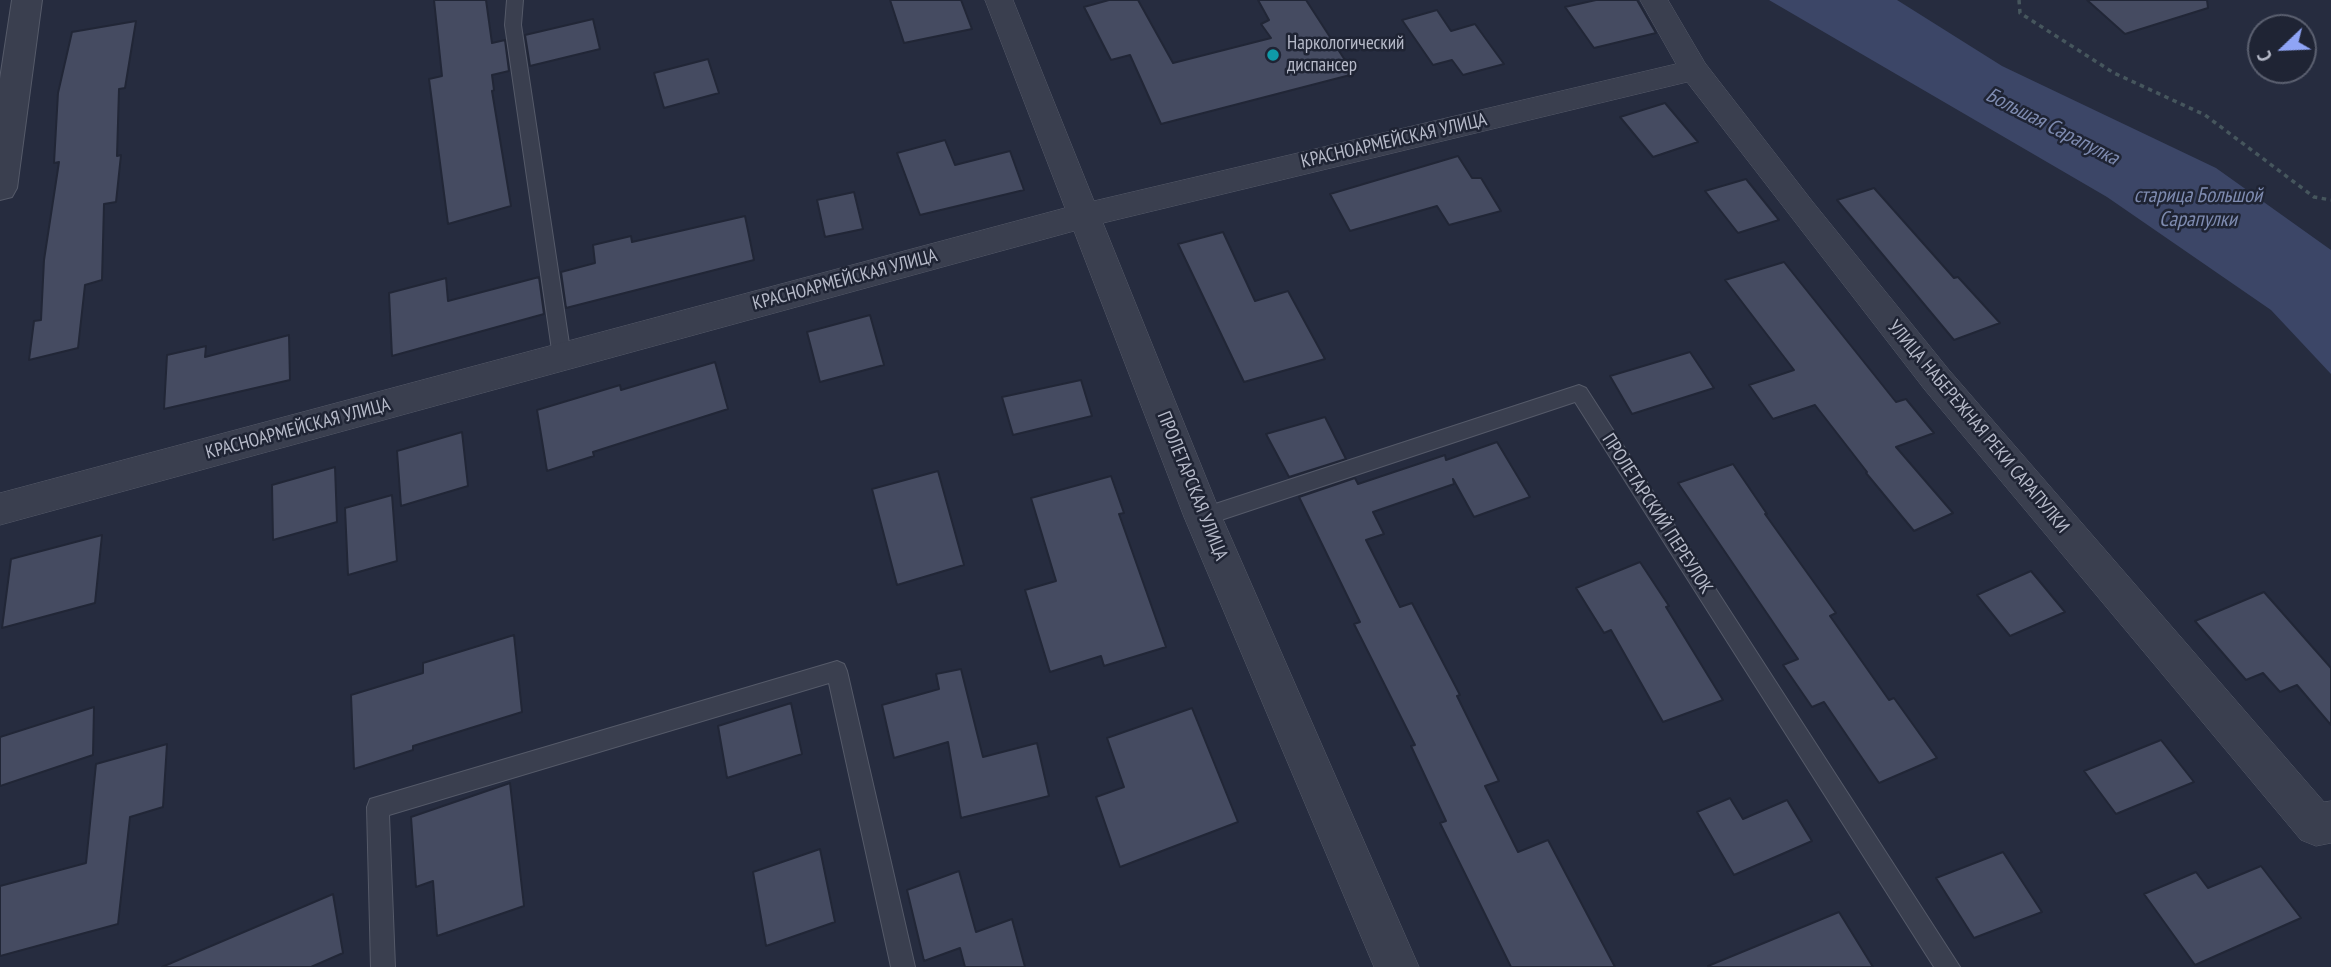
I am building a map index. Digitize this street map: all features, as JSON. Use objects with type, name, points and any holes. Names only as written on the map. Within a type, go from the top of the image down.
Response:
[{"type":"street","points":[[0,188],[27,0]]},
{"type":"street","name":"ПРОЛЕТАРСКАЯ УЛИЦА","points":[[999,0],[1203,517],[1397,967]]},
{"type":"street","name":"УЛИЦА НАБЕРЕЖНАЯ РЕКИ САРАПУЛКИ","points":[[1654,0],[1695,70],[1801,210],[1937,380],[2316,825],[2331,822]]},
{"type":"street","name":"КРАСНОАРМЕЙСКАЯ УЛИЦА","points":[[0,509],[1083,216],[1695,70]]},
{"type":"lane","points":[[514,0],[513,25],[562,357]]},
{"type":"lane","name":"ПРОЛЕТАРСКИЙ ПЕРЕУЛОК","points":[[1203,517],[1579,393],[1948,967]]},
{"type":"lane","points":[[383,967],[378,807],[837,671],[902,967]]},
{"type":"path","points":[[2019,0],[2020,13],[2113,73],[2205,115],[2314,197],[2331,200]]},
{"type":"water","name":"старица Большой Сарапулки","points":[[1769,0],[1897,0],[2002,66],[2216,168],[2331,250],[2331,374],[2271,310],[2107,197]]},
{"type":"building","points":[[434,0],[486,0],[492,43],[505,40],[509,71],[492,75],[492,91],[511,206],[448,224],[429,79],[442,76]]},
{"type":"building","points":[[890,0],[961,0],[972,29],[904,43]]},
{"type":"building","name":"Наркологический диспансер","points":[[1109,0],[1138,0],[1173,63],[1271,38],[1261,24],[1269,20],[1258,0],[1306,0],[1354,74],[1161,124],[1130,55],[1111,60],[1084,7]]},
{"type":"building","points":[[1596,0],[1637,0],[1656,33],[1594,48],[1565,7]]},
{"type":"building","points":[[2087,0],[2207,0],[2208,8],[2125,34]]},
{"type":"building","points":[[1437,10],[1451,31],[1475,24],[1504,64],[1463,75],[1452,60],[1433,65],[1402,20]]},
{"type":"building","points":[[593,19],[600,49],[530,66],[525,35]]},
{"type":"building","points":[[136,21],[125,88],[119,89],[117,156],[121,155],[116,202],[104,204],[102,280],[85,285],[78,348],[29,360],[34,321],[41,320],[44,260],[59,162],[54,163],[58,93],[72,32]]},
{"type":"building","points":[[708,59],[719,93],[664,108],[654,73]]},
{"type":"building","points":[[1665,103],[1698,142],[1653,157],[1620,117]]},
{"type":"building","points":[[945,140],[955,165],[1010,151],[1024,190],[920,215],[897,153]]},
{"type":"building","points":[[1458,156],[1472,178],[1481,178],[1501,211],[1449,225],[1437,206],[1350,231],[1330,194]]},
{"type":"building","points":[[1746,179],[1779,220],[1738,233],[1705,191]]},
{"type":"building","points":[[1874,188],[1954,278],[1958,277],[2000,323],[1954,340],[1837,200]]},
{"type":"building","points":[[854,192],[863,229],[825,237],[817,200]]},
{"type":"building","points":[[745,216],[754,260],[566,308],[561,272],[595,263],[593,245],[631,236],[632,242]]},
{"type":"building","points":[[1223,232],[1255,301],[1288,291],[1325,359],[1244,382],[1178,244]]},
{"type":"building","points":[[1784,262],[1896,402],[1906,399],[1934,433],[1896,447],[1953,513],[1914,531],[1815,405],[1773,419],[1749,385],[1794,370],[1725,280]]},
{"type":"building","points":[[539,277],[544,314],[392,356],[389,293],[446,278],[448,301]]},
{"type":"building","points":[[870,315],[884,365],[820,382],[807,332]]},
{"type":"building","points":[[289,335],[290,380],[164,409],[167,355],[206,346],[205,357]]},
{"type":"building","points":[[1690,352],[1714,388],[1632,414],[1610,376]]},
{"type":"building","points":[[715,362],[728,409],[593,452],[594,456],[547,471],[537,410],[620,385],[621,390]]},
{"type":"building","points":[[1081,380],[1092,416],[1013,435],[1002,397]]},
{"type":"building","points":[[1325,417],[1346,459],[1289,477],[1266,434]]},
{"type":"building","points":[[462,432],[468,486],[401,506],[397,451]]},
{"type":"building","points":[[1497,442],[1530,497],[1474,517],[1453,479],[1454,484],[1373,512],[1384,534],[1366,540],[1400,607],[1412,603],[1460,695],[1457,696],[1499,781],[1485,786],[1518,852],[1548,840],[1615,967],[1511,967],[1440,823],[1446,821],[1411,746],[1415,745],[1354,624],[1360,622],[1299,497],[1355,478],[1358,484],[1445,455],[1446,460]]},
{"type":"building","points":[[1733,464],[1765,514],[1836,613],[1830,616],[1889,700],[1894,698],[1937,758],[1879,783],[1824,702],[1812,707],[1783,665],[1798,659],[1678,483]]},
{"type":"building","points":[[335,467],[337,522],[273,540],[272,485]]},
{"type":"building","points":[[938,471],[964,565],[897,585],[872,489]]},
{"type":"building","points":[[1111,476],[1124,513],[1119,514],[1166,647],[1104,666],[1101,656],[1050,672],[1025,590],[1056,581],[1031,498]]},
{"type":"building","points":[[392,495],[397,561],[348,575],[345,508]]},
{"type":"building","points":[[102,535],[95,603],[2,628],[11,559]]},
{"type":"building","points":[[1640,562],[1669,606],[1666,607],[1723,700],[1663,722],[1611,630],[1604,633],[1576,588]]},
{"type":"building","points":[[2031,571],[2065,612],[2010,636],[1977,595]]},
{"type":"building","points":[[2264,592],[2331,668],[2331,725],[2297,685],[2280,692],[2263,673],[2246,680],[2195,621]]},
{"type":"building","points":[[514,635],[522,712],[413,746],[413,750],[354,769],[351,695],[423,673],[423,663]]},
{"type":"building","points":[[961,669],[983,757],[1037,743],[1049,796],[961,818],[948,742],[894,758],[882,705],[939,689],[936,674]]},
{"type":"building","points":[[791,703],[802,754],[727,778],[718,726]]},
{"type":"building","points":[[94,707],[93,755],[0,786],[0,737]]},
{"type":"building","points":[[1192,708],[1238,822],[1120,867],[1096,797],[1124,787],[1107,738]]},
{"type":"building","points":[[2161,740],[2194,782],[2116,814],[2084,771]]},
{"type":"building","points":[[167,744],[163,807],[130,817],[118,924],[0,956],[0,886],[86,863],[96,764]]},
{"type":"building","points":[[510,783],[524,906],[437,936],[433,881],[416,887],[411,817]]},
{"type":"building","points":[[1730,798],[1743,819],[1787,800],[1812,841],[1734,875],[1697,812]]},
{"type":"building","points":[[820,849],[835,922],[766,946],[753,872]]},
{"type":"building","points":[[2003,852],[2042,912],[1974,938],[1936,878]]},
{"type":"building","points":[[2261,866],[2301,918],[2195,965],[2144,894],[2196,872],[2208,888]]},
{"type":"building","points":[[959,871],[976,932],[1012,919],[1025,967],[965,967],[960,948],[924,961],[907,890]]},
{"type":"building","points":[[333,894],[343,953],[311,967],[162,967]]},
{"type":"building","points":[[1839,912],[1873,967],[1708,967],[1708,966]]},
{"type":"place","name":"Наркологический диспансер","points":[[1273,55]]},
{"type":"water label","name":"Большая Сарапулка","points":[[2052,127]]}]
